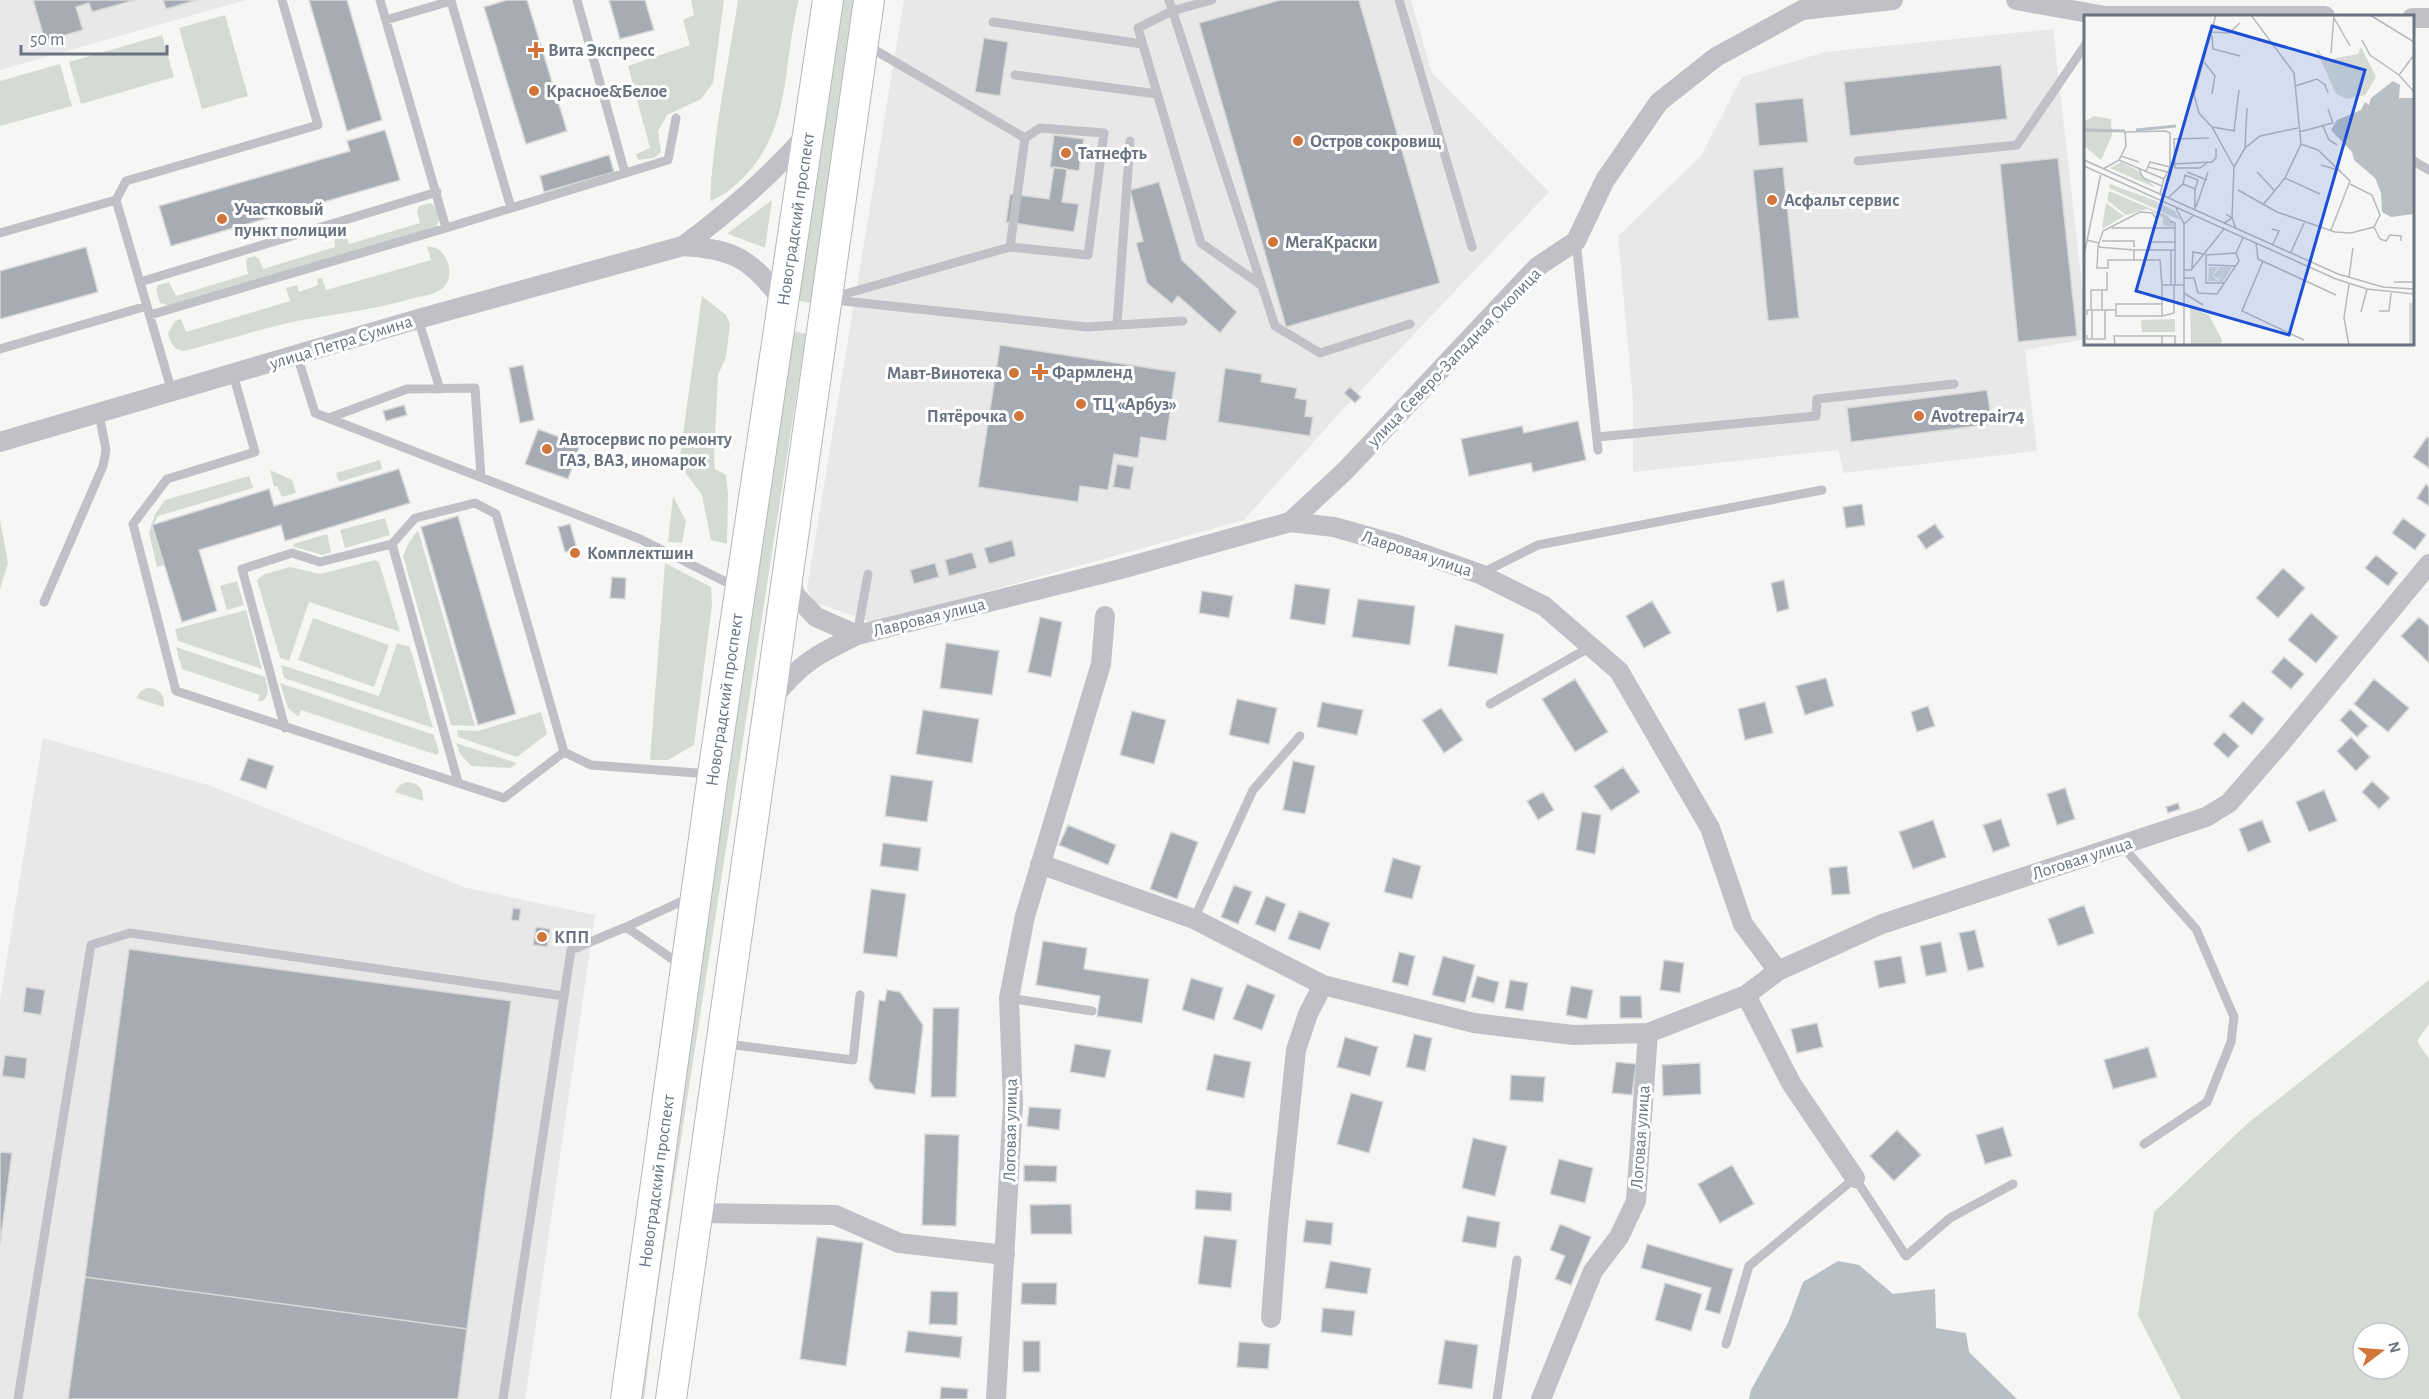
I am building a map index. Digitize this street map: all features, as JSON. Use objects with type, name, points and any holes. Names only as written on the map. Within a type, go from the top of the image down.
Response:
[{"type":"main road","name":"Новоградский проспект","points":[[626,1399],[713,774],[828,0]]},
{"type":"main road","points":[[671,1399],[869,0]]},
{"type":"street","name":"улица Северо-Западная Околица","points":[[1290,522],[1345,471],[1537,267],[1576,240],[1605,180],[1659,102],[1716,57],[1802,10],[1893,0]]},
{"type":"street","points":[[2016,0],[2099,15]]},
{"type":"street","points":[[683,246],[747,196],[779,167],[809,132]]},
{"type":"street","points":[[683,246],[714,247],[742,259],[765,278],[783,302]]},
{"type":"street","name":"улица Петра Сумина","points":[[0,442],[418,319],[683,246]]},
{"type":"street","name":"Лавровая улица","points":[[770,702],[789,677],[814,656],[857,635],[1117,570],[1290,522],[1344,530],[1398,545],[1480,574],[1544,606],[1619,670],[1710,828],[1743,924],[1778,971]]},
{"type":"street","name":"Логовая улица","points":[[1040,864],[1194,919],[1323,985],[1474,1023],[1574,1035],[1648,1033],[1746,995],[1778,971],[1882,924],[2206,817],[2229,803],[2429,564]]},
{"type":"street","points":[[788,571],[795,595],[816,617],[857,635]]},
{"type":"street","name":"Логовая улица","points":[[996,1399],[1013,1104],[1009,998],[1025,916],[1101,664],[1105,616]]},
{"type":"street","points":[[1271,1318],[1296,1050],[1308,1014],[1323,985]]},
{"type":"street","points":[[1746,995],[1791,1083],[1856,1178]]},
{"type":"street","name":"Логовая улица","points":[[1542,1399],[1593,1271],[1619,1237],[1636,1201],[1648,1033]]},
{"type":"street","points":[[697,1213],[835,1215],[899,1243],[1005,1255]]},
{"type":"lane","points":[[172,392],[116,200],[126,181],[318,125],[282,0]]},
{"type":"lane","points":[[380,0],[446,228]]},
{"type":"lane","points":[[577,0],[625,173]]},
{"type":"lane","points":[[1168,0],[1275,326],[1320,353],[1410,324]]},
{"type":"lane","points":[[1212,0],[1172,11],[1138,28],[1201,243],[1262,285]]},
{"type":"lane","points":[[1399,0],[1472,247]]},
{"type":"lane","points":[[386,20],[452,1],[511,208]]},
{"type":"lane","points":[[993,22],[1143,44]]},
{"type":"lane","points":[[863,44],[1025,138]]},
{"type":"lane","points":[[1858,161],[2017,145],[2084,45]]},
{"type":"lane","points":[[1015,75],[1157,94]]},
{"type":"lane","points":[[0,349],[148,311],[446,228],[668,160],[676,118]]},
{"type":"lane","points":[[828,299],[1010,247],[1088,255],[1104,132],[1040,128],[1025,138],[1010,247]]},
{"type":"lane","points":[[1117,325],[1130,141]]},
{"type":"lane","points":[[2414,160],[2429,170]]},
{"type":"lane","points":[[140,282],[437,192]]},
{"type":"lane","points":[[0,233],[116,200]]},
{"type":"lane","points":[[1576,240],[1598,450]]},
{"type":"lane","points":[[828,299],[1087,327],[1183,321]]},
{"type":"lane","points":[[418,319],[440,389]]},
{"type":"lane","points":[[297,355],[315,413],[640,539],[740,590]]},
{"type":"lane","points":[[232,374],[255,452],[167,479],[133,524],[176,691],[504,798],[564,752]]},
{"type":"lane","points":[[1597,437],[1816,416],[1817,399],[1953,384]]},
{"type":"lane","points":[[329,418],[407,389],[475,388],[481,477]]},
{"type":"lane","points":[[44,602],[103,466],[106,450],[99,414]]},
{"type":"lane","points":[[1480,574],[1538,544],[1822,490]]},
{"type":"lane","points":[[285,728],[242,569],[291,553],[320,562],[392,544],[415,518],[475,502],[496,514],[564,752],[591,765],[713,774]]},
{"type":"lane","points":[[392,544],[458,782]]},
{"type":"lane","points":[[857,635],[868,574]]},
{"type":"lane","points":[[1490,704],[1592,646]]},
{"type":"lane","points":[[1194,919],[1253,790],[1300,736]]},
{"type":"lane","points":[[2122,846],[2196,929],[2234,1017],[2231,1042],[2207,1102],[2144,1144]]},
{"type":"lane","points":[[503,1399],[571,950],[696,894]]},
{"type":"lane","points":[[626,927],[687,969]]},
{"type":"lane","points":[[18,1399],[91,945],[130,933],[564,996]]},
{"type":"lane","points":[[721,1043],[852,1060],[860,995]]},
{"type":"lane","points":[[1009,998],[1092,1011]]},
{"type":"lane","points":[[1726,1344],[1749,1266],[1856,1178],[1906,1256],[1950,1218],[2013,1184]]},
{"type":"lane","points":[[1497,1399],[1517,1260]]},
{"type":"shaded area","points":[[0,0],[246,0],[0,70]]},
{"type":"shaded area","points":[[691,0],[724,0],[713,83],[701,99],[667,115],[658,131],[661,152],[654,158],[638,160],[636,154],[650,148],[628,66],[690,45],[683,20],[694,15]]},
{"type":"shaded area","points":[[738,0],[799,0],[783,93],[771,137],[760,157],[744,177],[728,191],[710,201],[718,125]]},
{"type":"shaded area","points":[[839,0],[854,0],[811,303],[796,300]]},
{"type":"shaded area","points":[[904,0],[1411,0],[1432,73],[1549,192],[1344,408],[1244,520],[873,623],[814,602],[807,589]]},
{"type":"shaded area","points":[[225,15],[248,96],[202,109],[179,28]]},
{"type":"shaded area","points":[[2053,29],[2084,303],[2084,339],[2025,350],[2037,451],[1844,473],[1838,450],[1633,472],[1633,401],[1618,236],[1701,156],[1742,77],[1825,52]]},
{"type":"shaded area","points":[[162,35],[174,77],[81,104],[69,62]]},
{"type":"shaded area","points":[[60,64],[72,106],[0,126],[0,81]]},
{"type":"shaded area","points":[[772,200],[765,248],[728,234],[728,233]]},
{"type":"shaded area","points":[[430,203],[435,206],[439,219],[437,226],[170,306],[160,303],[156,290],[158,285],[169,282],[176,296],[248,274],[247,258],[255,256],[259,259],[263,269],[335,247],[334,232],[341,230],[346,233],[349,244],[420,223],[417,212],[419,206]]},
{"type":"shaded area","points":[[427,247],[440,251],[448,264],[449,279],[440,290],[434,293],[377,307],[283,324],[184,351],[175,348],[170,340],[168,333],[175,321],[181,319],[186,332],[290,301],[286,288],[297,285],[299,292],[318,285],[317,279],[322,278],[326,290],[431,260]]},
{"type":"shaded area","points":[[702,296],[726,315],[730,324],[726,357],[718,375],[714,457],[715,469],[726,475],[727,544],[711,540],[702,495],[679,464]]},
{"type":"shaded area","points":[[788,330],[806,334],[657,1293],[644,1399],[628,1399]]},
{"type":"shaded area","points":[[380,460],[382,469],[339,482],[336,473]]},
{"type":"shaded area","points":[[270,470],[292,480],[296,493],[282,497],[277,486],[274,487]]},
{"type":"shaded area","points":[[249,476],[253,488],[158,516],[153,525],[165,565],[157,567],[149,533],[155,514],[165,500]]},
{"type":"shaded area","points":[[673,496],[686,521],[682,543],[668,542]]},
{"type":"shaded area","points":[[385,518],[390,535],[345,548],[340,530]]},
{"type":"shaded area","points":[[0,520],[8,563],[0,589]]},
{"type":"shaded area","points":[[418,530],[475,726],[451,725],[403,556]]},
{"type":"shaded area","points":[[327,534],[331,552],[323,555],[294,547],[293,544]]},
{"type":"shaded area","points":[[375,560],[379,562],[400,632],[309,602],[289,661],[280,658],[257,580],[265,574],[290,567],[320,574]]},
{"type":"shaded area","points":[[665,563],[711,587],[712,605],[694,745],[668,760],[650,760]]},
{"type":"shaded area","points":[[237,581],[244,605],[227,610],[220,586]]},
{"type":"shaded area","points":[[246,610],[262,669],[178,641],[175,629]]},
{"type":"shaded area","points":[[313,618],[389,645],[374,687],[298,660]]},
{"type":"shaded area","points":[[397,643],[410,647],[433,728],[284,678],[281,665],[379,696]]},
{"type":"shaded area","points":[[176,647],[265,677],[267,695],[263,701],[258,701],[260,695],[182,669]]},
{"type":"shaded area","points":[[280,683],[434,735],[439,752],[437,755],[301,710],[299,717],[288,708]]},
{"type":"shaded area","points":[[147,688],[161,693],[164,707],[136,698],[141,691]]},
{"type":"shaded area","points":[[541,712],[547,734],[517,757],[458,737],[457,730],[478,731]]},
{"type":"shaded area","points":[[43,738],[208,785],[467,888],[595,915],[525,1399],[0,1399],[0,1000]]},
{"type":"shaded area","points":[[456,743],[517,763],[511,768],[471,766],[460,754]]},
{"type":"shaded area","points":[[407,782],[420,787],[423,801],[395,792],[400,785]]},
{"type":"shaded area","points":[[2429,980],[2429,1024],[2417,1041],[2429,1059],[2429,1399],[2181,1399],[2138,1315],[2154,1212],[2248,1123]]},
{"type":"shaded area","points":[[1838,1261],[1859,1265],[1893,1294],[1935,1289],[1936,1328],[1966,1333],[1969,1352],[2017,1399],[1749,1399],[1751,1390],[1788,1323],[1803,1282]]},
{"type":"building","points":[[33,0],[135,0],[92,12],[89,3],[76,7],[83,30],[45,41]]},
{"type":"building","points":[[163,0],[197,0],[166,9]]},
{"type":"building","points":[[309,0],[347,0],[382,120],[347,131]]},
{"type":"building","points":[[507,0],[527,0],[567,131],[526,144],[484,7]]},
{"type":"building","points":[[609,0],[645,0],[654,30],[620,39]]},
{"type":"building","points":[[1280,0],[1359,0],[1440,283],[1286,327],[1199,23]]},
{"type":"building","points":[[984,38],[1008,42],[1000,96],[975,92]]},
{"type":"building","points":[[2001,65],[2007,119],[1850,136],[1844,82]]},
{"type":"building","points":[[1803,98],[1808,142],[1759,146],[1755,103]]},
{"type":"building","points":[[385,130],[400,180],[171,246],[159,206],[350,151],[347,141]]},
{"type":"building","points":[[1054,135],[1084,139],[1079,171],[1050,167]]},
{"type":"building","points":[[609,155],[614,172],[544,192],[540,176]]},
{"type":"building","points":[[2058,158],[2077,336],[2018,342],[2000,164]]},
{"type":"building","points":[[1054,167],[1067,169],[1062,202],[1079,204],[1074,232],[1006,222],[1010,194],[1049,199]]},
{"type":"building","points":[[1783,167],[1799,318],[1768,321],[1753,170]]},
{"type":"building","points":[[1159,182],[1182,260],[1237,312],[1220,333],[1178,296],[1172,304],[1147,283],[1136,243],[1143,241],[1130,190]]},
{"type":"building","points":[[86,247],[98,292],[0,319],[0,271]]},
{"type":"building","name":"ТЦ «Арбуз»","points":[[1000,345],[1176,372],[1166,441],[1141,437],[1138,458],[1114,454],[1108,490],[1080,486],[1078,502],[978,487]]},
{"type":"building","points":[[523,365],[534,420],[520,423],[509,368]]},
{"type":"building","points":[[1225,368],[1262,374],[1261,382],[1297,388],[1295,398],[1307,400],[1305,416],[1313,417],[1310,436],[1218,422]]},
{"type":"building","points":[[1350,387],[1361,397],[1355,403],[1344,393]]},
{"type":"building","name":"Avotrepair74","points":[[1987,390],[1992,424],[1851,442],[1847,408]]},
{"type":"building","points":[[404,405],[407,415],[386,421],[383,411]]},
{"type":"building","points":[[1578,421],[1586,460],[1533,472],[1531,463],[1469,476],[1461,439],[1522,426],[1524,433]]},
{"type":"building","points":[[538,429],[580,445],[568,479],[525,464]]},
{"type":"building","points":[[2427,437],[2429,438],[2429,468],[2413,457]]},
{"type":"building","points":[[1117,464],[1134,467],[1130,490],[1113,487]]},
{"type":"building","points":[[399,469],[410,503],[285,541],[281,525],[199,550],[217,611],[182,622],[152,525],[269,489],[274,506]]},
{"type":"building","points":[[2426,484],[2429,487],[2429,506],[2417,498]]},
{"type":"building","points":[[1862,504],[1865,525],[1846,528],[1843,507]]},
{"type":"building","points":[[458,516],[516,714],[478,725],[421,527]]},
{"type":"building","points":[[2403,518],[2426,535],[2415,550],[2392,533]]},
{"type":"building","points":[[570,524],[577,549],[565,552],[558,527]]},
{"type":"building","points":[[1935,524],[1944,537],[1926,549],[1917,536]]},
{"type":"building","points":[[1012,540],[1016,556],[989,564],[984,548]]},
{"type":"building","points":[[972,552],[977,568],[949,576],[945,560]]},
{"type":"building","points":[[2376,555],[2398,573],[2388,586],[2365,568]]},
{"type":"building","points":[[935,563],[939,577],[914,584],[910,570]]},
{"type":"building","points":[[2283,568],[2305,588],[2278,618],[2256,598]]},
{"type":"building","points":[[612,577],[626,578],[625,599],[610,598]]},
{"type":"building","points":[[1784,580],[1789,609],[1777,612],[1771,583]]},
{"type":"building","points":[[1295,584],[1330,589],[1325,625],[1290,619]]},
{"type":"building","points":[[1202,591],[1233,596],[1229,618],[1199,613]]},
{"type":"building","points":[[1358,599],[1415,606],[1410,645],[1352,637]]},
{"type":"building","points":[[1652,601],[1671,633],[1644,648],[1626,616]]},
{"type":"building","points":[[2311,613],[2338,637],[2316,663],[2288,640]]},
{"type":"building","points":[[1040,617],[1062,622],[1051,677],[1028,672]]},
{"type":"building","points":[[2419,617],[2429,626],[2429,663],[2401,636]]},
{"type":"building","points":[[1455,625],[1504,634],[1497,674],[1448,666]]},
{"type":"building","points":[[946,643],[999,651],[992,695],[940,688]]},
{"type":"building","points":[[2284,657],[2304,674],[2291,689],[2271,672]]},
{"type":"building","points":[[1826,678],[1834,706],[1805,715],[1796,686]]},
{"type":"building","points":[[1575,679],[1608,732],[1575,752],[1542,699]]},
{"type":"building","points":[[2374,679],[2409,708],[2388,732],[2354,704]]},
{"type":"building","points":[[1237,699],[1277,708],[1269,744],[1229,735]]},
{"type":"building","points":[[2243,701],[2264,719],[2252,735],[2229,716]]},
{"type":"building","points":[[1322,702],[1363,710],[1357,735],[1317,727]]},
{"type":"building","points":[[1765,702],[1773,733],[1745,740],[1738,709]]},
{"type":"building","points":[[1928,706],[1935,726],[1917,732],[1911,712]]},
{"type":"building","points":[[1441,708],[1463,740],[1444,753],[1422,720]]},
{"type":"building","points":[[2350,709],[2368,726],[2357,737],[2340,720]]},
{"type":"building","points":[[923,710],[979,719],[972,763],[916,754]]},
{"type":"building","points":[[1132,711],[1166,720],[1154,764],[1120,755]]},
{"type":"building","points":[[2224,732],[2239,746],[2228,758],[2213,744]]},
{"type":"building","points":[[2351,737],[2370,757],[2356,771],[2337,751]]},
{"type":"building","points":[[248,758],[274,766],[266,789],[240,780]]},
{"type":"building","points":[[1293,761],[1315,766],[1305,814],[1283,810]]},
{"type":"building","points":[[1623,767],[1640,792],[1611,811],[1594,786]]},
{"type":"building","points":[[891,775],[933,781],[927,822],[885,816]]},
{"type":"building","points":[[2372,781],[2390,798],[2379,809],[2362,792]]},
{"type":"building","points":[[2065,788],[2075,819],[2057,825],[2047,794]]},
{"type":"building","points":[[2324,790],[2337,821],[2309,832],[2296,802]]},
{"type":"building","points":[[1543,792],[1554,810],[1538,820],[1527,801]]},
{"type":"building","points":[[2178,803],[2180,809],[2168,813],[2166,807]]},
{"type":"building","points":[[1582,812],[1601,815],[1595,854],[1576,850]]},
{"type":"building","points":[[2001,819],[2010,846],[1993,852],[1983,825]]},
{"type":"building","points":[[1933,820],[1946,857],[1913,869],[1899,832]]},
{"type":"building","points":[[2262,820],[2271,842],[2248,852],[2239,829]]},
{"type":"building","points":[[1068,825],[1116,845],[1108,865],[1059,845]]},
{"type":"building","points":[[1171,832],[1198,842],[1177,899],[1150,889]]},
{"type":"building","points":[[883,843],[921,848],[918,871],[880,866]]},
{"type":"building","points":[[1393,858],[1421,866],[1412,899],[1384,892]]},
{"type":"building","points":[[1847,866],[1850,894],[1832,895],[1829,868]]},
{"type":"building","points":[[1234,885],[1252,892],[1238,924],[1221,917]]},
{"type":"building","points":[[871,889],[906,894],[897,957],[863,953]]},
{"type":"building","points":[[1266,896],[1286,904],[1275,932],[1255,924]]},
{"type":"building","points":[[2084,905],[2094,933],[2058,946],[2048,919]]},
{"type":"building","points":[[513,908],[521,909],[519,921],[511,920]]},
{"type":"building","points":[[1299,911],[1330,923],[1320,950],[1288,939]]},
{"type":"building","name":"КПП","points":[[536,927],[550,929],[547,947],[533,945]]},
{"type":"building","points":[[1975,930],[1984,967],[1968,971],[1959,933]]},
{"type":"building","points":[[1043,941],[1087,948],[1084,969],[1149,979],[1142,1023],[1097,1016],[1100,996],[1036,985]]},
{"type":"building","points":[[1941,942],[1947,972],[1926,976],[1920,946]]},
{"type":"building","points":[[129,949],[511,1001],[467,1329],[85,1277]]},
{"type":"building","points":[[1399,952],[1415,956],[1408,986],[1392,982]]},
{"type":"building","points":[[1443,956],[1475,965],[1465,1003],[1432,995]]},
{"type":"building","points":[[1901,956],[1906,983],[1879,988],[1874,961]]},
{"type":"building","points":[[1664,960],[1684,963],[1680,993],[1660,990]]},
{"type":"building","points":[[1477,976],[1499,982],[1494,1003],[1471,997]]},
{"type":"building","points":[[1191,978],[1223,988],[1214,1020],[1182,1010]]},
{"type":"building","points":[[1510,980],[1528,983],[1523,1011],[1505,1008]]},
{"type":"building","points":[[1247,984],[1275,995],[1262,1030],[1233,1019]]},
{"type":"building","points":[[1571,986],[1593,990],[1587,1019],[1566,1015]]},
{"type":"building","points":[[26,987],[45,990],[41,1015],[23,1012]]},
{"type":"building","points":[[887,990],[900,992],[923,1025],[915,1094],[875,1089],[869,1080],[879,1000],[885,1001]]},
{"type":"building","points":[[1620,996],[1641,996],[1642,1018],[1620,1018]]},
{"type":"building","points":[[933,1008],[959,1008],[956,1097],[931,1097]]},
{"type":"building","points":[[1817,1023],[1823,1047],[1797,1053],[1791,1029]]},
{"type":"building","points":[[1414,1034],[1432,1038],[1425,1071],[1406,1067]]},
{"type":"building","points":[[1345,1037],[1378,1047],[1370,1076],[1337,1067]]},
{"type":"building","points":[[1075,1044],[1111,1050],[1105,1078],[1070,1072]]},
{"type":"building","points":[[2148,1047],[2157,1077],[2113,1089],[2104,1060]]},
{"type":"building","points":[[1214,1054],[1251,1062],[1244,1098],[1206,1090]]},
{"type":"building","points":[[5,1055],[27,1058],[25,1079],[2,1076]]},
{"type":"building","points":[[1616,1062],[1636,1064],[1632,1095],[1612,1093]]},
{"type":"building","points":[[1700,1063],[1701,1094],[1663,1096],[1662,1065]]},
{"type":"building","points":[[1511,1075],[1545,1077],[1543,1102],[1510,1100]]},
{"type":"building","points":[[1351,1093],[1383,1102],[1369,1153],[1337,1144]]},
{"type":"building","points":[[1029,1107],[1061,1109],[1059,1130],[1027,1126]]},
{"type":"building","points":[[2003,1127],[2012,1156],[1985,1164],[1976,1135]]},
{"type":"building","points":[[1897,1130],[1921,1155],[1894,1181],[1870,1156]]},
{"type":"building","points":[[925,1134],[959,1135],[956,1226],[922,1225]]},
{"type":"building","points":[[1473,1138],[1507,1146],[1495,1196],[1462,1188]]},
{"type":"building","points":[[0,1152],[12,1153],[0,1245]]},
{"type":"building","points":[[1559,1159],[1593,1168],[1585,1203],[1550,1194]]},
{"type":"building","points":[[1024,1165],[1057,1166],[1056,1182],[1024,1181]]},
{"type":"building","points":[[1732,1165],[1754,1204],[1720,1223],[1698,1184]]},
{"type":"building","points":[[1196,1190],[1232,1193],[1231,1211],[1195,1209]]},
{"type":"building","points":[[1071,1204],[1072,1234],[1031,1234],[1030,1205]]},
{"type":"building","points":[[1467,1216],[1500,1222],[1496,1248],[1462,1242]]},
{"type":"building","points":[[1306,1220],[1333,1223],[1331,1245],[1303,1242]]},
{"type":"building","points":[[1560,1224],[1591,1237],[1571,1285],[1555,1279],[1565,1256],[1550,1250]]},
{"type":"building","points":[[1204,1236],[1237,1240],[1231,1288],[1198,1284]]},
{"type":"building","points":[[817,1237],[863,1243],[846,1366],[800,1359]]},
{"type":"building","points":[[1647,1244],[1733,1269],[1720,1314],[1705,1310],[1711,1288],[1641,1268]]},
{"type":"building","points":[[1330,1261],[1371,1268],[1367,1294],[1325,1288]]},
{"type":"building","points":[[85,1277],[467,1329],[458,1399],[68,1399]]},
{"type":"building","points":[[1022,1283],[1057,1283],[1056,1305],[1021,1304]]},
{"type":"building","points":[[1665,1283],[1702,1294],[1691,1331],[1655,1320]]},
{"type":"building","points":[[931,1291],[958,1292],[957,1325],[929,1324]]},
{"type":"building","points":[[1323,1308],[1355,1311],[1352,1336],[1321,1332]]},
{"type":"building","points":[[908,1331],[962,1337],[960,1358],[905,1352]]},
{"type":"building","points":[[1445,1340],[1478,1345],[1472,1389],[1438,1384]]},
{"type":"building","points":[[1023,1341],[1040,1341],[1040,1372],[1023,1372]]},
{"type":"building","points":[[1239,1342],[1270,1344],[1268,1369],[1237,1367]]},
{"type":"building","points":[[941,1387],[968,1389],[967,1399],[940,1399]]},
{"type":"place","name":"Вита Экспресс","points":[[536,50]]},
{"type":"place","name":"Красное&Белое","points":[[534,91]]},
{"type":"place","name":"Остров сокровищ","points":[[1298,141]]},
{"type":"place","name":"Татнефть","points":[[1066,153]]},
{"type":"place","name":"Асфальт сервис","points":[[1772,200]]},
{"type":"place","name":"Участковый пункт полиции","points":[[222,219]]},
{"type":"place","name":"МегаКраски","points":[[1273,242]]},
{"type":"place","name":"Фармленд","points":[[1040,372]]},
{"type":"place","name":"Мавт-Винотека","points":[[1014,373]]},
{"type":"place","name":"ТЦ «Арбуз»","points":[[1081,404]]},
{"type":"place","name":"Пятёрочка","points":[[1019,416]]},
{"type":"place","name":"Avotrepair74","points":[[1919,416]]},
{"type":"place","name":"Автосервис по ремонту ГАЗ, ВАЗ, иномарок","points":[[547,449]]},
{"type":"place","name":"Комплектшин","points":[[575,553]]},
{"type":"place","name":"КПП","points":[[542,937]]}]
